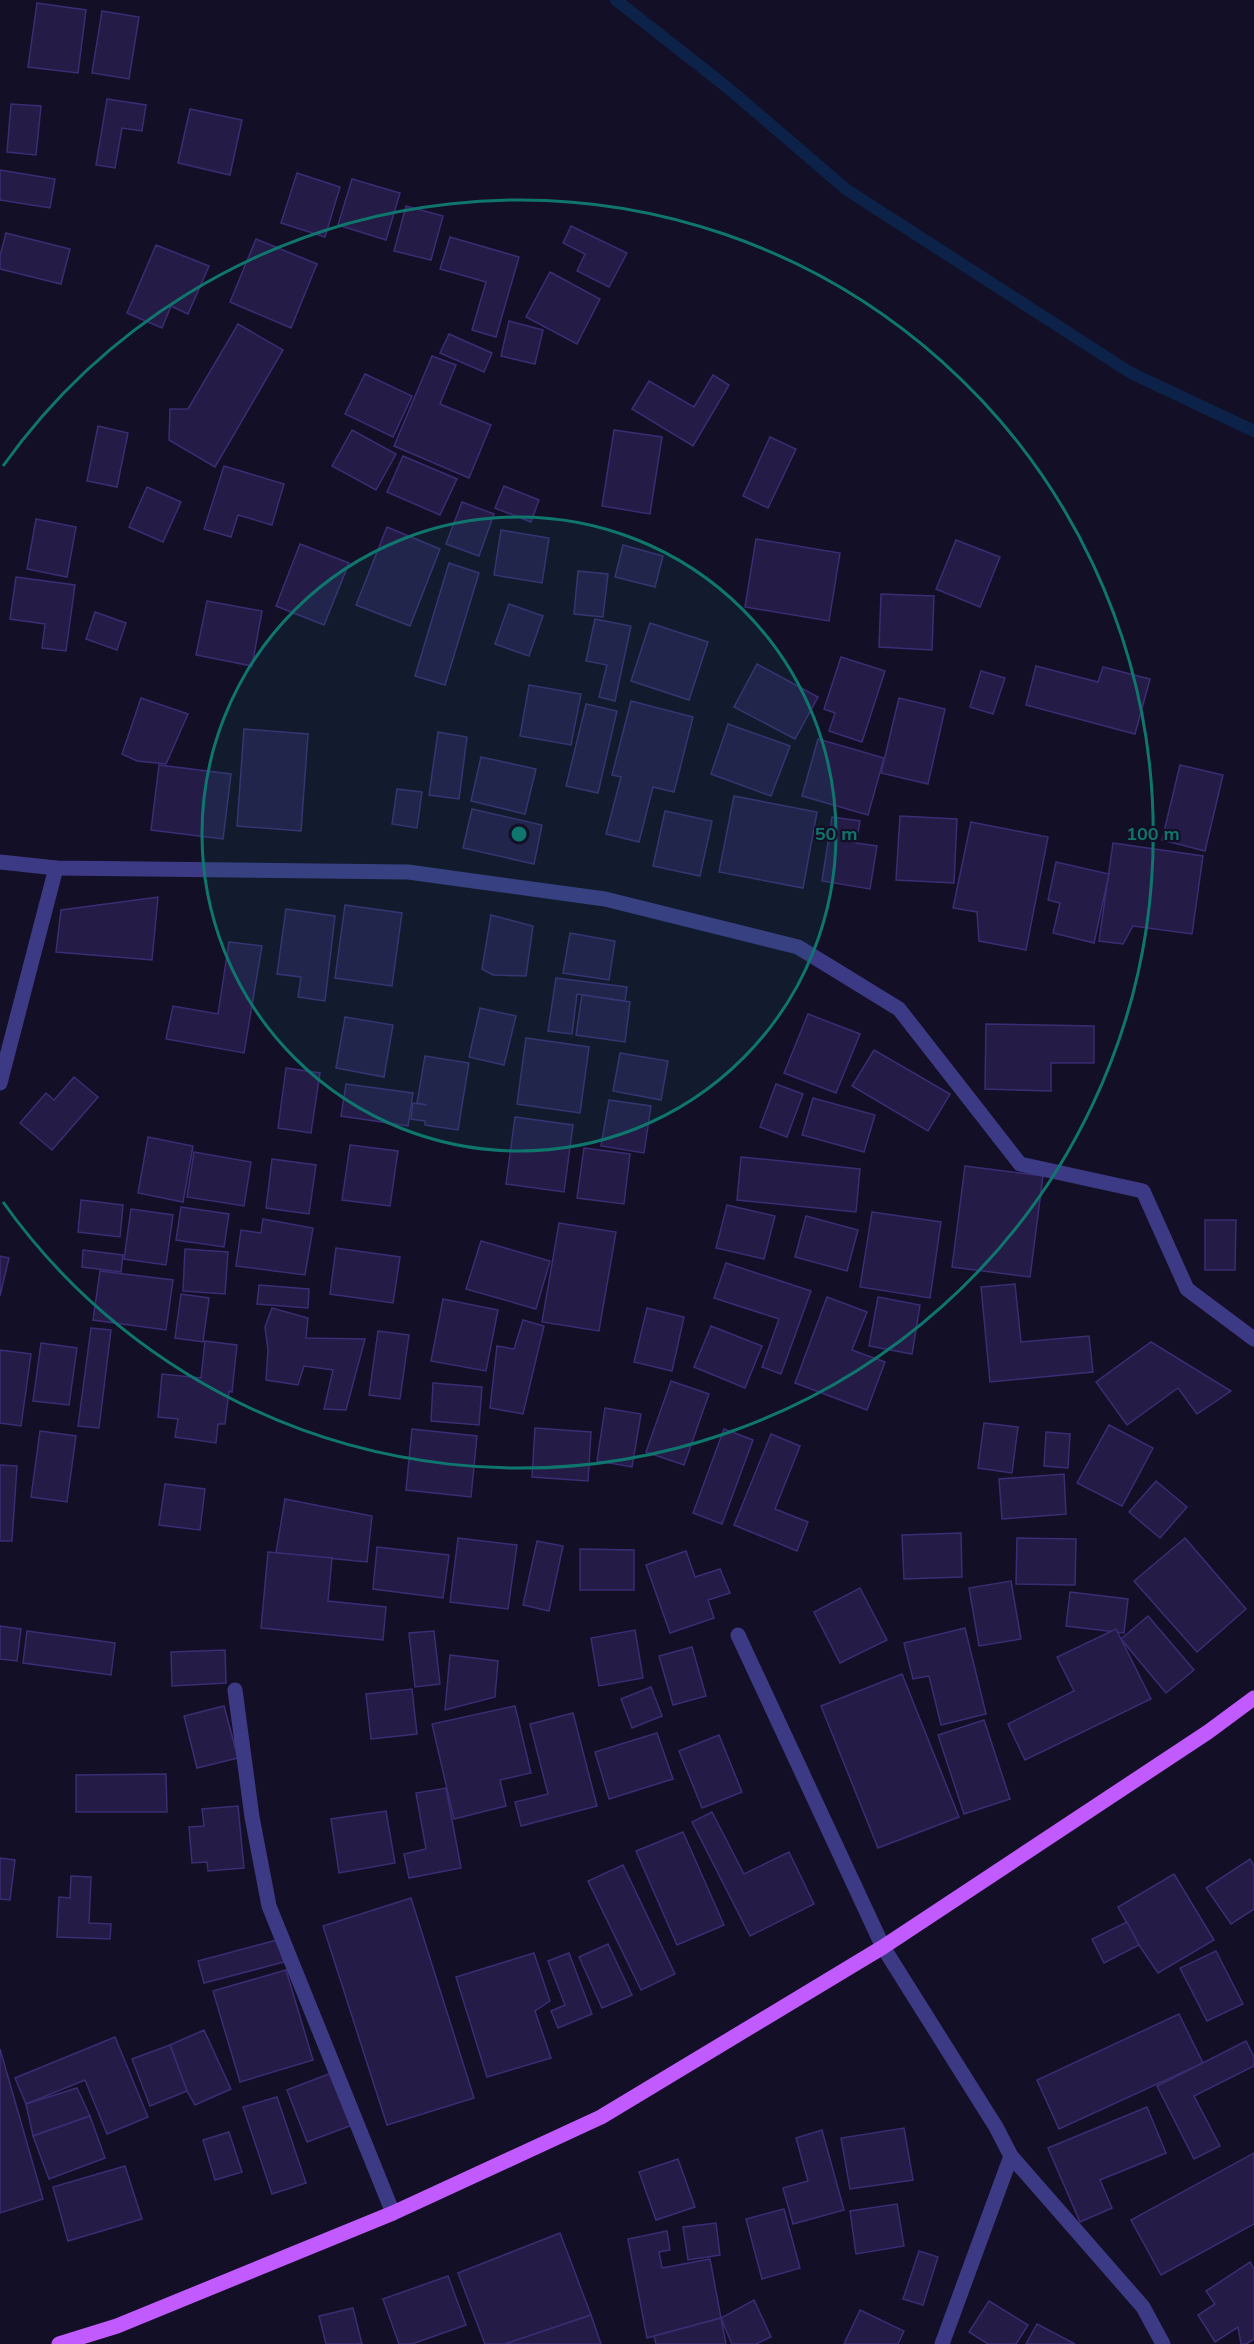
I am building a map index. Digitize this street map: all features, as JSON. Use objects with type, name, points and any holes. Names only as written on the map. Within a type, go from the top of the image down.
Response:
[{"type":"main road","points":[[59,2344],[117,2326],[393,2213],[601,2117],[883,1947],[1208,1732],[1254,1698]]},
{"type":"street","points":[[0,862],[56,868],[408,872],[604,899],[798,947],[899,1009],[1020,1164],[1143,1191],[1187,1289],[1254,1339]]},
{"type":"street","points":[[0,1083],[56,868]]},
{"type":"street","points":[[738,1635],[883,1947],[996,2127],[1011,2156],[1143,2307],[1163,2344]]},
{"type":"street","points":[[235,1690],[252,1817],[269,1906],[393,2213]]},
{"type":"street","points":[[942,2344],[1011,2156]]},
{"type":"building","points":[[37,3],[86,10],[78,73],[28,67]]},
{"type":"building","points":[[102,11],[139,17],[129,79],[92,73]]},
{"type":"building","points":[[107,99],[146,105],[142,131],[122,128],[115,168],[96,165]]},
{"type":"building","points":[[11,104],[41,106],[36,155],[7,152]]},
{"type":"building","points":[[190,109],[242,120],[230,175],[178,163]]},
{"type":"building","points":[[0,170],[55,179],[50,208],[0,200]]},
{"type":"building","points":[[297,173],[340,187],[325,237],[281,223]]},
{"type":"building","points":[[352,179],[400,193],[386,240],[338,225]]},
{"type":"building","points":[[406,206],[443,216],[431,260],[394,251]]},
{"type":"building","points":[[571,226],[627,253],[609,287],[577,271],[585,254],[563,243]]},
{"type":"building","points":[[6,233],[70,249],[61,284],[0,269],[0,256]]},
{"type":"building","points":[[450,237],[519,257],[496,337],[472,330],[486,282],[440,269]]},
{"type":"building","points":[[256,239],[317,264],[291,328],[230,302]]},
{"type":"building","points":[[156,245],[209,266],[188,314],[171,306],[162,328],[127,313]]},
{"type":"building","points":[[550,272],[600,299],[577,344],[526,317]]},
{"type":"building","points":[[509,321],[543,330],[535,364],[501,356]]},
{"type":"building","points":[[238,324],[283,350],[215,467],[169,440],[170,409],[188,409]]},
{"type":"building","points":[[449,334],[492,353],[484,372],[440,353]]},
{"type":"building","points":[[432,356],[456,365],[440,404],[491,425],[469,478],[394,446]]},
{"type":"building","points":[[365,374],[412,396],[393,437],[345,414]]},
{"type":"building","points":[[713,375],[729,385],[693,446],[632,409],[649,381],[694,407]]},
{"type":"building","points":[[98,426],[128,433],[117,487],[87,481]]},
{"type":"building","points":[[352,430],[396,454],[376,490],[332,466]]},
{"type":"building","points":[[614,430],[662,437],[650,514],[602,506]]},
{"type":"building","points":[[770,437],[796,449],[768,508],[743,496]]},
{"type":"building","points":[[403,456],[457,479],[440,515],[387,492]]},
{"type":"building","points":[[224,466],[284,484],[272,525],[238,515],[231,537],[204,529]]},
{"type":"building","points":[[504,486],[539,500],[531,522],[495,508]]},
{"type":"building","points":[[147,487],[181,502],[163,542],[129,527]]},
{"type":"building","points":[[462,502],[494,514],[479,556],[446,544]]},
{"type":"building","points":[[36,519],[76,527],[67,577],[27,569]]},
{"type":"building","points":[[387,527],[440,549],[410,626],[356,605]]},
{"type":"building","points":[[501,530],[549,538],[542,583],[494,575]]},
{"type":"building","points":[[756,539],[840,553],[829,621],[745,607]]},
{"type":"building","points":[[956,540],[1000,557],[980,607],[936,589]]},
{"type":"building","points":[[300,544],[349,563],[324,625],[276,606]]},
{"type":"building","points":[[623,545],[663,556],[655,587],[615,577]]},
{"type":"building","points":[[449,563],[479,573],[445,685],[415,676]]},
{"type":"building","points":[[578,571],[608,574],[603,617],[574,614]]},
{"type":"building","points":[[16,577],[75,585],[66,651],[42,648],[45,624],[10,619]]},
{"type":"building","points":[[881,594],[934,596],[932,650],[879,647]]},
{"type":"building","points":[[207,601],[262,611],[252,666],[196,655]]},
{"type":"building","points":[[509,604],[543,616],[529,656],[495,644]]},
{"type":"building","points":[[95,612],[126,623],[117,650],[86,639]]},
{"type":"building","points":[[595,619],[631,626],[615,701],[599,697],[607,665],[586,661]]},
{"type":"building","points":[[650,623],[708,642],[689,700],[631,681]]},
{"type":"building","points":[[841,657],[885,671],[862,742],[829,731],[835,713],[824,709]]},
{"type":"building","points":[[757,664],[818,697],[795,739],[734,707]]},
{"type":"building","points":[[1036,666],[1098,682],[1103,667],[1150,679],[1135,734],[1026,705]]},
{"type":"building","points":[[981,671],[1005,678],[993,714],[970,707]]},
{"type":"building","points":[[529,685],[581,694],[571,745],[520,736]]},
{"type":"building","points":[[141,698],[188,714],[166,764],[137,761],[122,754]]},
{"type":"building","points":[[899,698],[945,709],[928,784],[881,773]]},
{"type":"building","points":[[631,701],[693,717],[674,792],[653,787],[639,842],[606,834],[621,777],[612,775]]},
{"type":"building","points":[[586,704],[617,711],[598,793],[566,786]]},
{"type":"building","points":[[728,724],[790,746],[771,796],[711,774]]},
{"type":"building","points":[[244,729],[308,734],[301,831],[237,826]]},
{"type":"building","points":[[438,732],[467,737],[459,799],[429,795]]},
{"type":"building","points":[[818,739],[884,758],[868,815],[802,796]]},
{"type":"building","points":[[481,757],[536,769],[525,814],[471,801]]},
{"type":"building","points":[[159,765],[231,774],[223,839],[151,830]]},
{"type":"building","points":[[1180,765],[1223,775],[1205,851],[1162,840]]},
{"type":"building","points":[[397,789],[422,792],[417,828],[392,824]]},
{"type":"building","points":[[734,796],[817,812],[803,888],[719,872]]},
{"type":"building","points":[[472,809],[542,825],[534,864],[463,848]]},
{"type":"building","points":[[665,811],[712,821],[700,876],[653,866]]},
{"type":"building","points":[[900,816],[957,819],[954,883],[896,880]]},
{"type":"building","points":[[832,817],[860,821],[856,843],[877,846],[870,889],[822,881]]},
{"type":"building","points":[[971,822],[1048,837],[1026,950],[979,941],[977,912],[953,908]]},
{"type":"building","points":[[1113,843],[1203,856],[1192,934],[1133,926],[1123,944],[1099,941]]},
{"type":"building","points":[[1056,862],[1109,874],[1094,943],[1053,933],[1060,903],[1048,900]]},
{"type":"building","points":[[158,897],[152,960],[56,952],[61,910]]},
{"type":"building","points":[[345,905],[402,913],[392,986],[335,978]]},
{"type":"building","points":[[286,909],[335,916],[325,1001],[298,997],[301,977],[277,974]]},
{"type":"building","points":[[491,915],[533,926],[526,976],[493,975],[482,969]]},
{"type":"building","points":[[570,933],[615,941],[609,980],[563,973]]},
{"type":"building","points":[[229,942],[262,946],[244,1053],[166,1039],[173,1006],[218,1014]]},
{"type":"building","points":[[556,978],[627,987],[625,1001],[577,994],[572,1034],[548,1031]]},
{"type":"building","points":[[582,995],[630,1002],[625,1042],[576,1035]]},
{"type":"building","points":[[480,1008],[516,1016],[504,1065],[469,1057]]},
{"type":"building","points":[[808,1014],[860,1034],[836,1093],[784,1073]]},
{"type":"building","points":[[345,1017],[393,1025],[384,1077],[336,1068]]},
{"type":"building","points":[[986,1024],[1094,1026],[1094,1063],[1051,1063],[1051,1091],[985,1089]]},
{"type":"building","points":[[526,1038],[589,1047],[580,1113],[517,1104]]},
{"type":"building","points":[[874,1050],[950,1094],[928,1131],[852,1086]]},
{"type":"building","points":[[620,1053],[668,1061],[661,1100],[613,1091]]},
{"type":"building","points":[[425,1056],[469,1063],[458,1130],[425,1125],[425,1121],[411,1119],[413,1103],[427,1105],[417,1103]]},
{"type":"building","points":[[286,1068],[320,1073],[311,1133],[278,1128]]},
{"type":"building","points":[[74,1077],[98,1097],[52,1150],[20,1123],[46,1093],[54,1100]]},
{"type":"building","points":[[346,1084],[413,1093],[408,1126],[341,1116]]},
{"type":"building","points":[[776,1084],[803,1094],[787,1137],[760,1127]]},
{"type":"building","points":[[813,1098],[875,1115],[864,1152],[802,1135]]},
{"type":"building","points":[[609,1100],[651,1106],[644,1153],[601,1146]]},
{"type":"building","points":[[515,1117],[573,1125],[564,1192],[506,1184]]},
{"type":"building","points":[[148,1137],[193,1146],[183,1202],[138,1193]]},
{"type":"building","points":[[350,1145],[398,1151],[390,1206],[342,1200]]},
{"type":"building","points":[[584,1148],[630,1154],[624,1204],[577,1198]]},
{"type":"building","points":[[194,1152],[251,1162],[244,1206],[187,1197]]},
{"type":"building","points":[[741,1157],[860,1169],[856,1212],[737,1200]]},
{"type":"building","points":[[272,1159],[316,1165],[309,1214],[266,1208]]},
{"type":"building","points":[[965,1166],[1043,1176],[1030,1277],[952,1267]]},
{"type":"building","points":[[81,1200],[123,1205],[120,1237],[78,1232]]},
{"type":"building","points":[[727,1205],[775,1216],[764,1259],[716,1248]]},
{"type":"building","points":[[181,1207],[229,1214],[224,1247],[176,1240]]},
{"type":"building","points":[[131,1209],[173,1215],[166,1265],[124,1259]]},
{"type":"building","points":[[872,1212],[941,1222],[930,1298],[860,1287]]},
{"type":"building","points":[[806,1216],[858,1230],[847,1271],[795,1257]]},
{"type":"building","points":[[263,1219],[313,1228],[305,1275],[236,1266],[241,1230],[261,1233]]},
{"type":"building","points":[[1205,1220],[1236,1220],[1235,1270],[1205,1270]]},
{"type":"building","points":[[559,1223],[616,1232],[599,1331],[542,1322]]},
{"type":"building","points":[[481,1241],[550,1261],[536,1309],[466,1289]]},
{"type":"building","points":[[336,1248],[400,1257],[393,1303],[330,1294]]},
{"type":"building","points":[[185,1249],[228,1252],[225,1294],[183,1291]]},
{"type":"building","points":[[83,1250],[123,1255],[121,1272],[82,1267]]},
{"type":"building","points":[[0,1256],[9,1258],[0,1296]]},
{"type":"building","points":[[726,1263],[811,1291],[781,1374],[762,1367],[779,1319],[714,1298]]},
{"type":"building","points":[[100,1271],[173,1280],[166,1330],[93,1320]]},
{"type":"building","points":[[1015,1284],[1021,1342],[1089,1336],[1093,1372],[990,1382],[981,1287]]},
{"type":"building","points":[[259,1285],[309,1289],[308,1308],[257,1304]]},
{"type":"building","points":[[181,1294],[209,1298],[203,1342],[175,1338]]},
{"type":"building","points":[[827,1297],[867,1312],[852,1350],[885,1362],[867,1410],[795,1383]]},
{"type":"building","points":[[878,1297],[920,1305],[912,1354],[869,1346]]},
{"type":"building","points":[[443,1299],[498,1310],[486,1371],[431,1361]]},
{"type":"building","points":[[272,1308],[308,1318],[306,1338],[365,1339],[346,1410],[324,1409],[333,1370],[304,1366],[298,1385],[266,1380],[268,1350],[265,1327]]},
{"type":"building","points":[[647,1308],[684,1317],[672,1371],[634,1362]]},
{"type":"building","points":[[523,1320],[544,1326],[523,1414],[490,1408],[497,1346],[514,1349]]},
{"type":"building","points":[[711,1326],[762,1346],[745,1388],[694,1367]]},
{"type":"building","points":[[91,1328],[111,1330],[99,1428],[78,1426]]},
{"type":"building","points":[[378,1331],[409,1335],[400,1399],[369,1395]]},
{"type":"building","points":[[205,1341],[237,1345],[232,1392],[229,1391],[225,1424],[218,1424],[216,1443],[175,1437],[178,1419],[158,1417],[162,1374],[201,1378]]},
{"type":"building","points":[[1151,1342],[1231,1391],[1197,1414],[1178,1388],[1127,1425],[1096,1382]]},
{"type":"building","points":[[41,1343],[77,1348],[69,1405],[33,1401]]},
{"type":"building","points":[[0,1350],[31,1354],[21,1426],[0,1423]]},
{"type":"building","points":[[671,1381],[709,1394],[684,1465],[646,1452]]},
{"type":"building","points":[[433,1383],[482,1387],[479,1425],[431,1421]]},
{"type":"building","points":[[605,1408],[641,1414],[632,1467],[597,1461]]},
{"type":"building","points":[[984,1423],[1018,1427],[1012,1473],[978,1468]]},
{"type":"building","points":[[1109,1425],[1153,1448],[1122,1506],[1077,1483]]},
{"type":"building","points":[[535,1428],[591,1432],[588,1481],[532,1477]]},
{"type":"building","points":[[412,1429],[477,1436],[471,1497],[406,1490]]},
{"type":"building","points":[[724,1429],[753,1440],[722,1524],[693,1513]]},
{"type":"building","points":[[40,1431],[76,1436],[67,1502],[31,1497]]},
{"type":"building","points":[[1046,1432],[1070,1434],[1068,1468],[1044,1466]]},
{"type":"building","points":[[771,1434],[800,1446],[775,1509],[808,1522],[797,1551],[734,1525]]},
{"type":"building","points":[[0,1465],[17,1466],[12,1541],[0,1541]]},
{"type":"building","points":[[1064,1474],[1066,1514],[1002,1519],[999,1479]]},
{"type":"building","points":[[1156,1481],[1187,1507],[1160,1538],[1129,1512]]},
{"type":"building","points":[[165,1484],[205,1489],[200,1530],[159,1525]]},
{"type":"building","points":[[285,1499],[372,1516],[367,1562],[276,1553]]},
{"type":"building","points":[[961,1533],[962,1577],[904,1579],[902,1535]]},
{"type":"building","points":[[458,1538],[517,1545],[508,1609],[450,1602]]},
{"type":"building","points":[[1017,1538],[1076,1539],[1075,1585],[1016,1584]]},
{"type":"building","points":[[1185,1538],[1246,1609],[1197,1652],[1134,1581]]},
{"type":"building","points":[[537,1541],[563,1546],[549,1611],[523,1605]]},
{"type":"building","points":[[377,1547],[449,1555],[443,1598],[373,1589]]},
{"type":"building","points":[[580,1549],[634,1550],[634,1590],[580,1590]]},
{"type":"building","points":[[686,1551],[695,1577],[720,1569],[730,1593],[708,1600],[714,1618],[670,1633],[646,1565]]},
{"type":"building","points":[[268,1552],[332,1558],[328,1601],[386,1607],[383,1640],[261,1628]]},
{"type":"building","points":[[1011,1581],[1021,1639],[979,1646],[969,1588]]},
{"type":"building","points":[[860,1588],[887,1640],[840,1663],[814,1612]]},
{"type":"building","points":[[1070,1592],[1128,1599],[1124,1633],[1066,1626]]},
{"type":"building","points":[[1148,1616],[1194,1670],[1166,1693],[1121,1639]]},
{"type":"building","points":[[0,1626],[21,1629],[17,1661],[0,1659]]},
{"type":"building","points":[[965,1628],[986,1714],[941,1725],[929,1676],[913,1679],[904,1643]]},
{"type":"building","points":[[1116,1629],[1151,1699],[1025,1760],[1008,1724],[1074,1691],[1057,1657]]},
{"type":"building","points":[[635,1630],[643,1678],[599,1686],[591,1638]]},
{"type":"building","points":[[27,1631],[115,1643],[111,1675],[23,1663]]},
{"type":"building","points":[[434,1631],[440,1684],[415,1687],[409,1633]]},
{"type":"building","points":[[692,1647],[706,1696],[673,1705],[659,1656]]},
{"type":"building","points":[[225,1650],[226,1683],[172,1686],[171,1652]]},
{"type":"building","points":[[450,1655],[498,1661],[495,1697],[445,1710]]},
{"type":"building","points":[[902,1674],[959,1817],[878,1848],[821,1706]]},
{"type":"building","points":[[651,1687],[662,1716],[632,1728],[621,1699]]},
{"type":"building","points":[[412,1689],[417,1734],[371,1739],[366,1694]]},
{"type":"building","points":[[224,1706],[238,1758],[197,1768],[184,1716]]},
{"type":"building","points":[[515,1706],[531,1773],[500,1780],[506,1806],[454,1819],[432,1724]]},
{"type":"building","points":[[573,1713],[597,1806],[521,1826],[515,1802],[548,1794],[530,1724]]},
{"type":"building","points":[[984,1720],[1010,1799],[964,1814],[938,1735]]},
{"type":"building","points":[[657,1733],[673,1779],[609,1799],[595,1752]]},
{"type":"building","points":[[719,1735],[742,1792],[702,1808],[679,1751]]},
{"type":"building","points":[[166,1774],[167,1812],[76,1812],[76,1775]]},
{"type":"building","points":[[446,1788],[461,1868],[409,1878],[404,1854],[426,1849],[416,1793]]},
{"type":"building","points":[[238,1806],[244,1868],[208,1871],[207,1862],[192,1863],[189,1827],[204,1826],[202,1809]]},
{"type":"building","points":[[386,1811],[395,1863],[339,1873],[331,1819]]},
{"type":"building","points":[[712,1812],[744,1874],[789,1852],[814,1904],[750,1936],[692,1822]]},
{"type":"building","points":[[683,1832],[724,1925],[677,1945],[636,1851]]},
{"type":"building","points":[[0,1858],[15,1860],[10,1900],[0,1899]]},
{"type":"building","points":[[1250,1859],[1254,1866],[1254,1909],[1231,1924],[1206,1888]]},
{"type":"building","points":[[623,1865],[675,1974],[641,1990],[588,1881]]},
{"type":"building","points":[[1174,1874],[1214,1940],[1158,1973],[1118,1907]]},
{"type":"building","points":[[71,1876],[91,1877],[89,1923],[111,1924],[110,1939],[57,1937],[59,1897],[70,1898]]},
{"type":"building","points":[[411,1898],[474,2098],[387,2125],[323,1926]]},
{"type":"building","points":[[1127,1922],[1139,1945],[1104,1963],[1092,1939]]},
{"type":"building","points":[[277,1940],[284,1962],[204,1983],[198,1961]]},
{"type":"building","points":[[608,1944],[632,1995],[602,2008],[579,1957]]},
{"type":"building","points":[[1216,1951],[1243,2004],[1207,2021],[1180,1968]]},
{"type":"building","points":[[534,1953],[550,2001],[535,2011],[551,2058],[487,2077],[456,1977]]},
{"type":"building","points":[[569,1953],[592,2014],[558,2028],[551,2011],[565,2005],[548,1961]]},
{"type":"building","points":[[286,1970],[313,2060],[240,2082],[213,1991]]},
{"type":"building","points":[[1179,2014],[1203,2063],[1059,2129],[1037,2080]]},
{"type":"building","points":[[204,2030],[231,2089],[195,2105],[187,2091],[170,2045]]},
{"type":"building","points":[[115,2037],[148,2117],[107,2134],[85,2080],[26,2104],[15,2078]]},
{"type":"building","points":[[1246,2041],[1254,2057],[1254,2066],[1194,2096],[1220,2146],[1194,2159],[1157,2086]]},
{"type":"building","points":[[170,2045],[187,2091],[150,2106],[132,2059]]},
{"type":"building","points":[[0,2049],[43,2199],[0,2213]]},
{"type":"building","points":[[334,2072],[355,2124],[307,2142],[287,2090]]},
{"type":"building","points":[[77,2088],[90,2116],[33,2136],[26,2104]]},
{"type":"building","points":[[277,2097],[306,2183],[272,2194],[243,2107]]},
{"type":"building","points":[[1147,2107],[1166,2153],[1100,2180],[1112,2208],[1080,2222],[1048,2148]]},
{"type":"building","points":[[90,2116],[105,2158],[49,2179],[33,2136]]},
{"type":"building","points":[[904,2128],[913,2180],[850,2189],[841,2138]]},
{"type":"building","points":[[822,2130],[844,2210],[793,2224],[783,2188],[808,2181],[796,2138]]},
{"type":"building","points":[[229,2132],[242,2172],[215,2180],[203,2140]]},
{"type":"building","points":[[1254,2153],[1254,2224],[1161,2275],[1131,2220]]},
{"type":"building","points":[[678,2159],[695,2207],[656,2220],[639,2172]]},
{"type":"building","points":[[125,2166],[142,2219],[68,2241],[53,2187]]},
{"type":"building","points":[[897,2204],[904,2246],[856,2254],[850,2211]]},
{"type":"building","points":[[784,2209],[800,2268],[762,2279],[746,2219]]},
{"type":"building","points":[[716,2223],[720,2255],[688,2260],[683,2227]]},
{"type":"building","points":[[667,2231],[670,2250],[659,2252],[662,2268],[710,2259],[721,2318],[647,2338],[628,2239]]},
{"type":"building","points":[[560,2233],[591,2315],[505,2344],[485,2344],[458,2273]]},
{"type":"building","points":[[919,2251],[938,2257],[923,2305],[903,2299]]},
{"type":"building","points":[[1250,2262],[1254,2269],[1254,2339],[1241,2344],[1238,2327],[1215,2342],[1198,2315],[1215,2304],[1206,2291]]},
{"type":"building","points":[[448,2276],[466,2325],[412,2344],[399,2344],[383,2299]]},
{"type":"building","points":[[754,2300],[771,2337],[756,2344],[732,2344],[721,2318]]},
{"type":"building","points":[[989,2301],[1028,2325],[1016,2344],[988,2344],[969,2332]]},
{"type":"building","points":[[353,2308],[362,2344],[326,2344],[319,2316]]},
{"type":"building","points":[[860,2310],[904,2331],[898,2344],[844,2344]]},
{"type":"building","points":[[591,2315],[601,2344],[505,2344]]},
{"type":"building","points":[[721,2318],[726,2344],[656,2344],[654,2336]]},
{"type":"building","points":[[1037,2324],[1075,2344],[1026,2344]]},
{"type":"waterway","points":[[616,0],[728,88],[847,190],[1131,373],[1254,431]]}]
